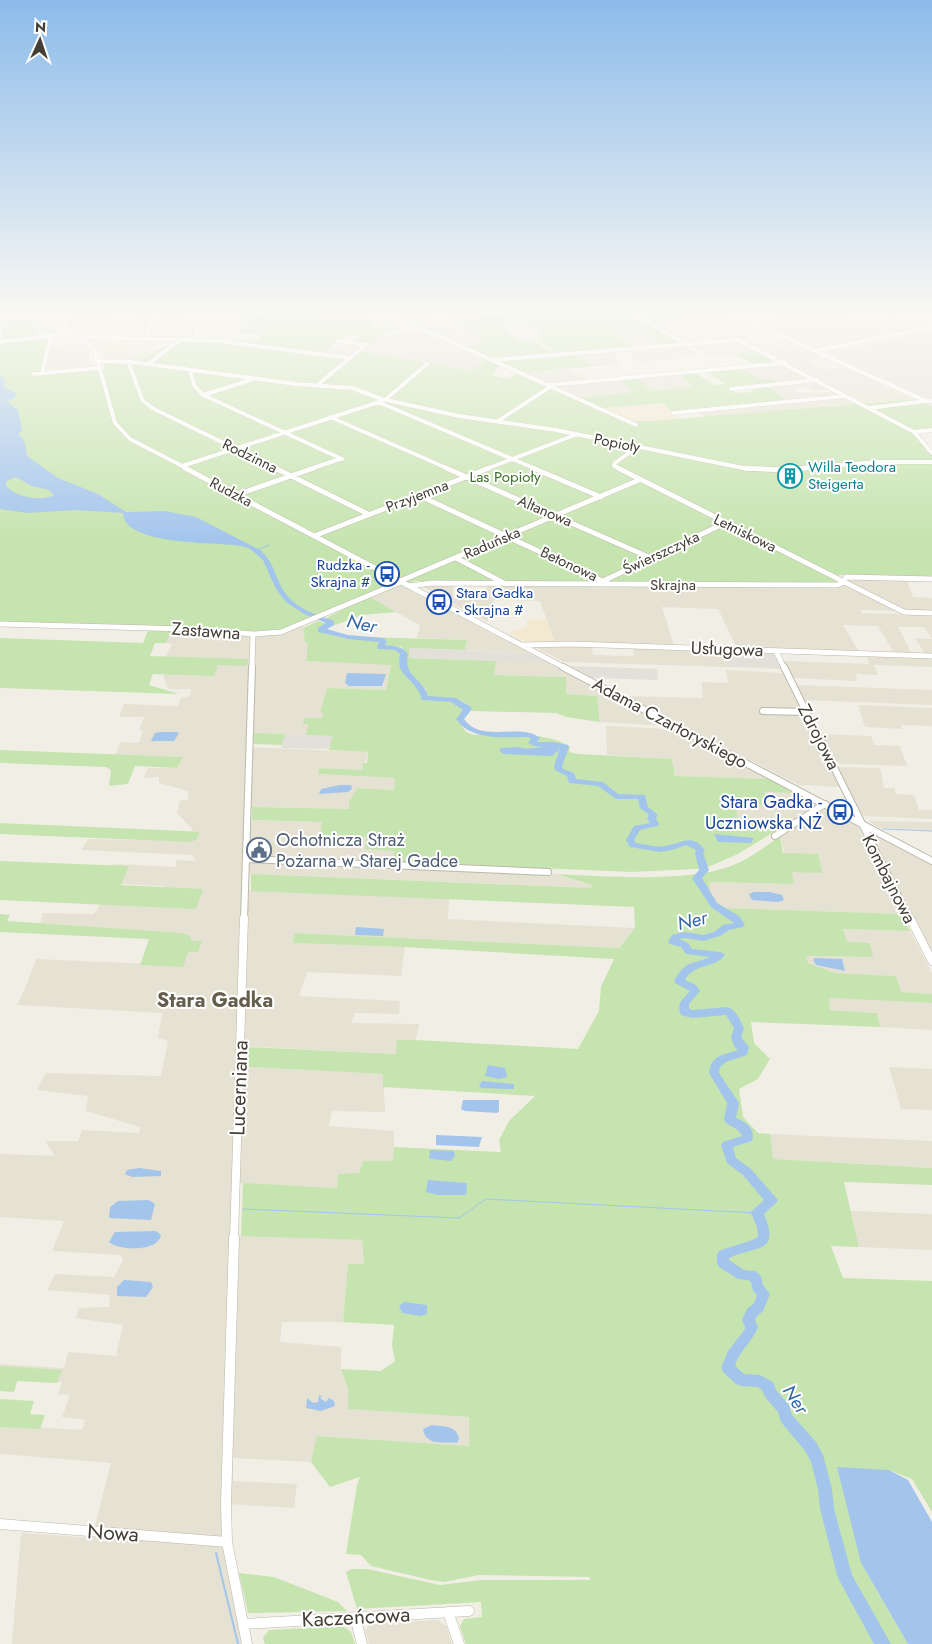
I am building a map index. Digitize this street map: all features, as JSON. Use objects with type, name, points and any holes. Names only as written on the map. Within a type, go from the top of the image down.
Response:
[{"type":"street","name":"Rudzka","points":[[105,389],[115,423],[120,431],[133,441],[408,586]]},
{"type":"street","name":"Rodzinna","points":[[138,389],[143,401],[154,409],[368,514]]},
{"type":"street","points":[[197,389],[203,395],[342,459],[236,495]]},
{"type":"street","points":[[203,395],[223,389]]},
{"type":"street","name":"Popioły","points":[[354,389],[385,400],[466,417],[534,426],[755,469],[784,470],[878,462],[932,462]]},
{"type":"street","points":[[182,466],[385,400],[398,389]]},
{"type":"street","points":[[498,422],[545,389]]},
{"type":"street","points":[[555,389],[636,425]]},
{"type":"street","points":[[833,389],[914,432],[932,453]]},
{"type":"street","points":[[899,389],[932,402]]},
{"type":"street","points":[[673,413],[846,396]]},
{"type":"street","points":[[869,408],[926,401]]},
{"type":"street","points":[[378,402],[601,497]]},
{"type":"street","name":"Altanowa","points":[[330,417],[651,558]]},
{"type":"street","points":[[914,432],[932,430]]},
{"type":"street","name":"Przyjemna","points":[[314,536],[576,435]]},
{"type":"street","name":"Letniskowa","points":[[637,447],[615,463],[614,466],[904,612],[932,613]]},
{"type":"street","name":"Raduńska","points":[[401,582],[639,480]]},
{"type":"street","name":"Betonowa","points":[[418,495],[610,584]]},
{"type":"street","name":"Świerszczyka","points":[[598,584],[725,523]]},
{"type":"street","points":[[456,558],[505,583]]},
{"type":"street","name":"Skrajna","points":[[408,586],[424,583],[837,585],[843,583],[844,578],[851,577],[932,579]]},
{"type":"street","name":"Zastawna","points":[[0,624],[188,629],[253,634],[284,632],[401,582]]},
{"type":"street","name":"Adama Czartoryskiego","points":[[408,586],[932,861]]},
{"type":"street","name":"Lucerniana","points":[[247,1644],[227,1542],[226,1481],[253,634]]},
{"type":"street","name":"Usługowa","points":[[522,645],[572,644],[932,656]]},
{"type":"street","name":"Zdrojowa","points":[[776,651],[861,824]]},
{"type":"street","points":[[763,711],[807,712]]},
{"type":"street","points":[[775,836],[825,804]]},
{"type":"street","name":"Kombajnowa","points":[[861,824],[932,961]]},
{"type":"street","points":[[246,859],[548,872]]},
{"type":"street","name":"Nowa","points":[[0,1524],[227,1542]]},
{"type":"street","name":"Kaczeńcowa","points":[[243,1624],[469,1611]]},
{"type":"street","points":[[448,1612],[459,1644]]},
{"type":"street","points":[[355,1618],[362,1644]]},
{"type":"shaded area","points":[[559,389],[631,389],[635,392],[578,398]]},
{"type":"shaded area","points":[[649,389],[675,389],[652,391]]},
{"type":"shaded area","points":[[771,389],[798,389],[795,393],[834,392],[842,396],[788,401]]},
{"type":"shaded area","points":[[810,389],[830,389],[813,391]]},
{"type":"shaded area","points":[[836,389],[891,389],[913,399],[863,403]]},
{"type":"shaded area","points":[[906,389],[932,389],[932,398],[924,397]]},
{"type":"shaded area","points":[[845,397],[858,403],[704,418],[697,411]]},
{"type":"shaded area","points":[[663,403],[680,420],[639,424],[604,408]]},
{"type":"shaded area","points":[[847,579],[907,580],[913,597],[932,598],[932,612],[907,611],[847,581]]},
{"type":"shaded area","points":[[453,584],[453,599],[487,600],[487,585],[846,584],[899,611],[861,610],[861,613],[932,615],[932,639],[924,627],[898,627],[912,654],[894,653],[878,626],[843,625],[859,652],[737,648],[718,609],[662,607],[674,645],[554,641],[540,601],[494,600],[487,622],[419,585]]},
{"type":"shaded area","points":[[400,585],[529,653],[465,650],[467,640],[417,638],[420,625],[370,598]]},
{"type":"shaded area","points":[[546,619],[554,641],[526,642],[509,633],[528,626],[527,620]]},
{"type":"shaded area","points":[[302,622],[305,642],[308,642],[306,661],[391,664],[386,690],[327,688],[320,712],[323,712],[322,718],[308,724],[306,735],[250,733],[249,747],[368,752],[363,770],[319,768],[318,774],[395,778],[394,790],[357,788],[349,809],[248,807],[247,826],[251,826],[252,820],[323,822],[320,836],[366,837],[365,849],[394,851],[392,864],[547,872],[592,885],[593,888],[251,874],[246,872],[245,890],[449,898],[448,919],[635,928],[619,948],[294,933],[293,943],[405,947],[401,976],[307,972],[299,996],[400,1001],[399,1014],[355,1013],[351,1023],[419,1024],[416,1040],[397,1040],[397,1054],[241,1046],[241,1082],[248,1067],[383,1074],[385,1112],[332,1111],[329,1126],[394,1131],[394,1161],[363,1161],[359,1173],[337,1188],[236,1183],[234,1235],[362,1240],[364,1264],[348,1265],[343,1322],[282,1322],[280,1342],[341,1347],[341,1369],[348,1389],[349,1409],[469,1417],[469,1446],[318,1436],[311,1462],[233,1458],[233,1481],[297,1484],[294,1508],[230,1504],[230,1542],[253,1644],[12,1644],[21,1533],[92,1538],[111,1463],[0,1454],[0,1425],[82,1430],[85,1420],[62,1417],[70,1395],[58,1394],[62,1382],[0,1377],[0,1364],[64,1368],[68,1352],[116,1356],[123,1325],[76,1318],[79,1308],[109,1307],[110,1295],[47,1290],[55,1274],[114,1277],[123,1260],[121,1255],[52,1251],[64,1221],[0,1217],[0,1154],[55,1156],[45,1141],[78,1141],[82,1130],[139,1133],[140,1127],[86,1111],[88,1096],[37,1090],[46,1073],[161,1076],[168,1041],[158,1038],[162,1013],[17,1005],[36,959],[150,964],[185,939],[40,924],[43,913],[94,914],[107,893],[163,895],[165,886],[120,884],[108,875],[114,864],[176,867],[176,860],[196,861],[192,855],[81,850],[88,839],[192,841],[192,829],[177,813],[180,800],[188,800],[188,791],[159,783],[159,777],[143,778],[148,768],[177,768],[182,757],[115,755],[121,742],[139,743],[143,731],[139,730],[144,717],[119,717],[124,704],[178,706],[181,698],[190,696],[191,689],[169,689],[163,675],[173,657],[166,656],[172,644],[164,643],[168,627]]},
{"type":"shaded area","points":[[915,638],[932,639],[932,654],[925,654]]},
{"type":"shaded area","points":[[533,646],[591,646],[593,655],[634,656],[633,647],[724,651],[728,667],[564,662]]},
{"type":"shaded area","points":[[409,648],[529,653],[549,663],[409,658]]},
{"type":"shaded area","points":[[724,651],[773,653],[781,669],[728,667]]},
{"type":"shaded area","points":[[866,655],[932,658],[932,667],[874,665],[878,675],[856,674],[857,681],[792,678],[783,661],[869,664]]},
{"type":"shaded area","points":[[496,661],[549,663],[668,726],[600,722],[597,696],[566,694],[566,677],[494,675]]},
{"type":"shaded area","points":[[571,666],[657,669],[658,680],[593,678]]},
{"type":"shaded area","points":[[726,670],[782,673],[841,787],[799,785],[626,696],[703,698],[702,682],[728,683]]},
{"type":"shaded area","points":[[797,685],[932,690],[932,705],[804,700]]},
{"type":"shaded area","points":[[858,705],[932,708],[932,726],[901,725],[902,729],[865,727]]},
{"type":"shaded area","points":[[606,726],[669,729],[769,779],[675,776],[672,759],[607,755]]},
{"type":"shaded area","points":[[285,734],[333,736],[329,749],[281,748]]},
{"type":"shaded area","points":[[821,734],[871,736],[874,745],[900,746],[907,766],[842,764],[835,761]]},
{"type":"shaded area","points":[[837,767],[880,768],[884,788],[894,788],[896,794],[914,795],[919,810],[932,810],[932,819],[863,816]]},
{"type":"shaded area","points":[[765,792],[793,793],[818,805],[785,825],[738,824],[735,804],[768,805]]},
{"type":"shaded area","points":[[820,811],[831,811],[858,827],[901,914],[725,908],[715,902],[708,882],[793,884],[780,836]]},
{"type":"shaded area","points":[[868,821],[932,822],[932,830],[880,828]]},
{"type":"shaded area","points":[[868,832],[932,864],[932,952]]},
{"type":"shaded area","points":[[843,929],[910,931],[932,973],[932,994],[900,992],[896,976],[835,973],[808,963],[806,956],[873,957],[846,942]]},
{"type":"shaded area","points":[[828,998],[932,1003],[932,1030],[880,1027],[877,1013],[830,1010]]},
{"type":"shaded area","points":[[889,1067],[932,1069],[932,1110],[901,1109]]},
{"type":"shaded area","points":[[770,1134],[932,1141],[932,1168],[773,1159]]},
{"type":"shaded area","points":[[851,1211],[932,1214],[932,1250],[859,1247]]},
{"type":"shaded area","points":[[438,1620],[446,1626],[452,1644],[369,1644],[365,1631],[370,1624]]},
{"type":"green space","name":"Las Popioły","points":[[0,389],[554,389],[623,421],[652,421],[916,399],[932,406],[932,429],[915,431],[932,451],[932,578],[839,575],[835,583],[415,581],[409,583],[407,588],[401,584],[370,597],[396,612],[362,615],[335,625],[324,619],[354,604],[283,634],[257,636],[171,630],[166,643],[155,643],[150,656],[248,659],[247,666],[218,665],[214,676],[153,674],[149,685],[179,694],[0,688],[0,638],[143,643],[148,630],[0,625]]},
{"type":"green space","points":[[630,389],[649,389],[652,391],[675,389],[732,389],[730,389],[736,393],[754,392],[751,389],[771,389],[788,401],[672,412],[663,403],[604,408],[578,398],[634,392]]},
{"type":"green space","points":[[318,621],[328,624],[319,631],[338,637],[379,641],[378,648],[395,649],[401,653],[401,666],[404,674],[420,690],[420,695],[425,700],[451,702],[464,709],[458,720],[466,732],[473,735],[523,735],[549,738],[570,747],[569,752],[578,754],[672,759],[675,776],[769,779],[793,793],[765,792],[768,805],[736,804],[738,824],[785,825],[738,854],[708,867],[632,872],[392,862],[394,851],[365,849],[366,837],[320,836],[322,822],[252,820],[252,807],[349,809],[349,802],[357,788],[394,790],[395,778],[318,774],[319,768],[363,770],[362,763],[367,763],[368,752],[329,750],[332,736],[306,735],[308,724],[303,724],[304,718],[322,718],[323,712],[320,712],[327,688],[386,690],[391,665],[306,661],[308,642],[305,643],[303,628]]},
{"type":"green space","points":[[366,637],[467,640],[465,650],[409,648],[409,658],[496,661],[494,675],[566,677],[566,694],[597,696],[600,722],[566,717],[556,713],[472,711],[464,702],[453,698],[429,697],[426,694],[426,689],[408,670],[408,654],[401,647],[385,646],[386,641],[383,639]]},
{"type":"green space","points":[[253,733],[285,734],[282,745],[254,744]]},
{"type":"green space","points":[[0,750],[183,757],[177,768],[135,766],[128,784],[109,786],[111,770],[106,767],[0,763]]},
{"type":"green space","points":[[0,823],[199,832],[197,839],[191,842],[0,834]]},
{"type":"green space","points":[[780,836],[783,853],[818,854],[822,873],[792,872],[794,884],[709,882],[711,894],[715,900],[725,908],[901,914],[910,931],[843,929],[847,942],[870,943],[873,957],[806,956],[808,963],[835,973],[896,976],[901,992],[932,994],[932,1003],[829,998],[830,1010],[877,1013],[880,1027],[751,1022],[754,1043],[770,1059],[758,1079],[739,1089],[743,1117],[758,1133],[770,1134],[773,1159],[932,1168],[932,1185],[844,1182],[859,1247],[831,1246],[843,1278],[932,1281],[932,1512],[912,1479],[889,1470],[861,1563],[908,1644],[466,1644],[460,1626],[464,1619],[482,1617],[481,1602],[357,1609],[346,1572],[352,1569],[367,1569],[440,1585],[481,1580],[591,1580],[589,1577],[479,1575],[444,1582],[371,1566],[361,1555],[346,1554],[357,1485],[360,1477],[330,1487],[311,1462],[317,1436],[469,1446],[469,1417],[348,1409],[348,1389],[341,1369],[381,1371],[395,1361],[392,1345],[394,1325],[343,1322],[348,1264],[364,1264],[362,1240],[241,1236],[243,1183],[337,1188],[338,1174],[359,1173],[363,1161],[393,1161],[394,1147],[501,1152],[499,1140],[509,1121],[535,1096],[383,1087],[383,1074],[248,1067],[248,1047],[396,1054],[397,1040],[416,1040],[578,1049],[599,1011],[601,987],[614,959],[405,947],[293,943],[294,933],[619,948],[635,928],[634,907],[251,891],[251,874],[592,888],[592,885],[556,874],[621,877],[691,875],[731,866],[756,853]]},
{"type":"green space","points":[[0,861],[129,866],[121,885],[203,889],[196,909],[0,900]]},
{"type":"green space","points":[[0,914],[10,915],[7,921],[182,933],[191,937],[191,941],[202,941],[198,952],[188,952],[183,967],[140,965],[149,939],[0,932]]},
{"type":"green space","points":[[0,1366],[62,1370],[57,1383],[17,1381],[14,1392],[0,1391]]},
{"type":"green space","points":[[0,1399],[34,1401],[30,1414],[45,1415],[40,1429],[0,1427]]},
{"type":"green space","points":[[239,1573],[274,1577],[338,1602],[347,1611],[248,1613]]},
{"type":"green space","points":[[343,1626],[351,1632],[355,1644],[265,1644],[263,1638],[269,1630]]},
{"type":"water","points":[[0,389],[7,389],[16,393],[15,398],[6,401],[18,410],[22,431],[18,434],[24,442],[27,456],[58,478],[98,494],[126,512],[165,511],[196,517],[262,551],[263,555],[242,546],[194,543],[154,537],[138,532],[127,524],[123,513],[75,510],[28,513],[0,509]],"holes":[[[16,477],[32,486],[49,490],[54,495],[35,498],[15,493],[5,485],[8,480]]]},
{"type":"water","points":[[347,673],[386,674],[382,686],[349,686],[345,683]]},
{"type":"water","points":[[155,733],[179,733],[174,741],[151,741]]},
{"type":"water","points":[[551,746],[560,749],[552,756],[503,754],[499,750],[502,748]]},
{"type":"water","points":[[351,785],[352,789],[348,792],[319,794],[321,789]]},
{"type":"water","points":[[714,834],[754,838],[751,843],[718,842]]},
{"type":"water","points":[[754,892],[770,892],[782,895],[784,900],[778,902],[752,900],[749,894]]},
{"type":"water","points":[[356,927],[384,929],[383,936],[355,935]]},
{"type":"water","points":[[815,958],[842,959],[845,971],[816,965],[813,960]]},
{"type":"water","points":[[488,1065],[505,1068],[507,1077],[499,1079],[485,1076]]},
{"type":"water","points":[[482,1081],[514,1084],[514,1089],[481,1088],[479,1086]]},
{"type":"water","points":[[463,1100],[499,1100],[499,1111],[497,1113],[465,1111],[461,1109]]},
{"type":"water","points":[[436,1135],[482,1137],[479,1147],[436,1145]]},
{"type":"water","points":[[430,1150],[454,1151],[455,1155],[451,1161],[431,1159],[429,1158]]},
{"type":"water","points":[[139,1168],[161,1171],[161,1176],[132,1177],[125,1174],[127,1170]]},
{"type":"water","points":[[428,1180],[467,1183],[466,1195],[438,1195],[426,1192]]},
{"type":"water","points":[[149,1200],[155,1204],[151,1220],[109,1218],[110,1207],[118,1201]]},
{"type":"water","points":[[156,1231],[161,1235],[158,1241],[146,1247],[121,1247],[109,1242],[115,1232]]},
{"type":"water","points":[[124,1280],[151,1282],[153,1287],[146,1297],[117,1296],[117,1287]]},
{"type":"water","points":[[404,1302],[427,1305],[427,1314],[420,1316],[402,1313],[399,1306]]},
{"type":"water","points":[[319,1395],[326,1402],[329,1398],[334,1401],[335,1406],[321,1411],[306,1408],[307,1398],[313,1403],[318,1402]]},
{"type":"water","points":[[432,1425],[456,1431],[459,1439],[457,1443],[431,1441],[423,1429]]},
{"type":"water","points":[[837,1467],[889,1470],[908,1480],[932,1522],[932,1644],[908,1644],[861,1563]]},
{"type":"waterway","points":[[259,549],[269,545]]},
{"type":"waterway","name":"Ner","points":[[253,549],[269,564],[280,589],[288,601],[306,612],[331,623],[321,630],[348,637],[381,640],[383,642],[381,647],[400,649],[404,654],[403,665],[406,673],[421,688],[425,698],[453,700],[468,709],[460,719],[464,725],[490,734],[529,735],[536,738],[532,743],[553,744],[565,747],[558,766],[559,770],[571,775],[572,781],[600,784],[616,796],[642,797],[644,808],[654,815],[651,818],[655,824],[637,828],[630,840],[633,845],[664,849],[686,842],[696,845],[701,850],[699,853],[704,870],[697,878],[714,905],[735,918],[740,925],[726,927],[717,934],[703,938],[685,935],[675,937],[673,942],[685,945],[689,952],[720,955],[710,961],[693,965],[683,973],[679,981],[692,987],[695,991],[685,1003],[684,1008],[685,1012],[692,1014],[727,1011],[731,1013],[739,1028],[736,1037],[738,1043],[744,1047],[743,1052],[722,1059],[715,1065],[714,1073],[733,1103],[730,1120],[742,1126],[748,1134],[748,1138],[727,1145],[731,1160],[747,1172],[772,1200],[757,1213],[763,1227],[764,1239],[754,1245],[723,1255],[723,1263],[742,1275],[751,1275],[757,1280],[757,1287],[764,1294],[759,1307],[751,1313],[748,1320],[752,1327],[750,1332],[736,1350],[728,1368],[741,1380],[760,1381],[768,1386],[770,1393],[784,1409],[786,1418],[811,1447],[818,1460],[825,1489],[827,1509],[845,1578],[883,1644]]},
{"type":"waterway","points":[[883,829],[932,831]]},
{"type":"waterway","points":[[243,1209],[459,1218],[486,1199],[757,1213]]},
{"type":"waterway","points":[[216,1553],[238,1644]]},
{"type":"place","name":"Willa Teodora Steigerta","points":[[790,476]]},
{"type":"place","name":"Rudzka - Skrajna #","points":[[387,574]]},
{"type":"place","name":"Stara Gadka - Skrajna #","points":[[439,602]]},
{"type":"place","name":"Stara Gadka - Uczniowska NŻ","points":[[840,812]]},
{"type":"place","name":"Ochotnicza Straż Pożarna w Starej Gadce","points":[[259,850]]},
{"type":"district","name":"Stara Gadka","points":[[215,1000]]}]
